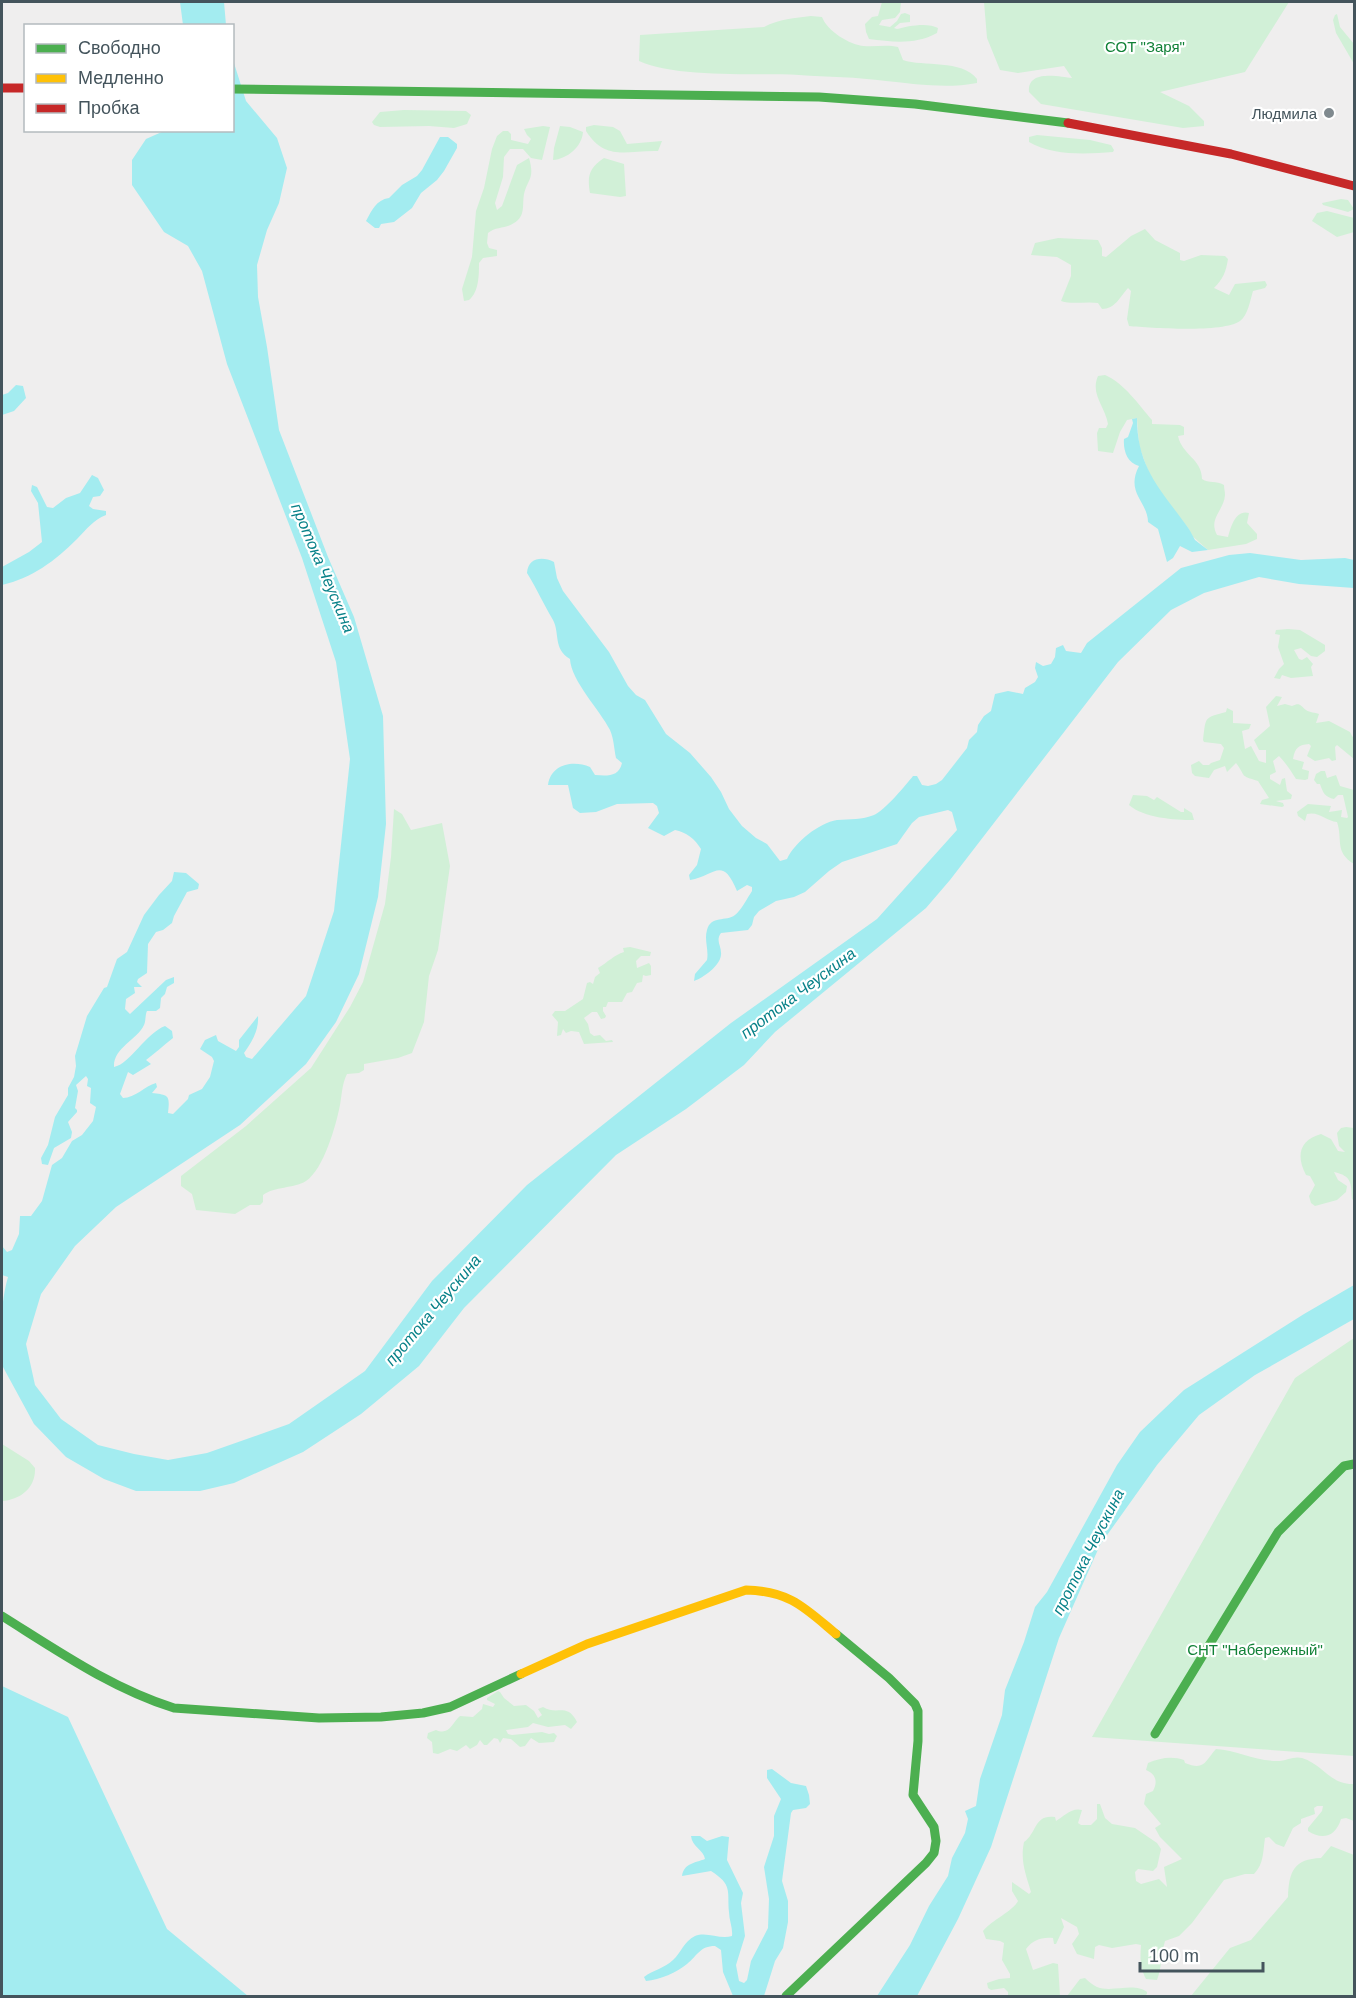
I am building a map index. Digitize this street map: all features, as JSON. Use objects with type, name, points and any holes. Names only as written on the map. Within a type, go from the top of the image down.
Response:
[{"type":"street","points":[[2,88],[24,88]]},
{"type":"street","points":[[234,89],[765,96],[852,99],[945,107],[1043,120],[1156,139],[1289,168],[1354,186]]},
{"type":"street","points":[[1155,1734],[1278,1532],[1344,1466],[1354,1464]]},
{"type":"street","points":[[2,1616],[124,1690],[155,1703],[174,1708],[319,1719],[392,1716],[450,1707],[587,1644],[746,1590],[770,1592],[798,1602],[889,1678],[915,1704],[918,1711],[918,1741],[912,1795],[934,1827],[936,1840],[934,1853],[926,1863],[786,1996]]},
{"type":"green space","points":[[882,2],[901,2],[900,12],[895,18],[882,20],[879,25],[890,27],[901,14],[905,13],[910,15],[910,22],[900,23],[894,28],[929,25],[938,28],[937,33],[912,41],[869,39],[865,24],[872,17],[878,16]]},
{"type":"green space","name":"СОТ \"Заря\"","points":[[984,2],[1289,2],[1245,72],[1160,92],[1189,106],[1204,121],[1204,126],[1183,128],[1041,104],[1029,92],[1033,80],[1045,76],[1072,78],[1064,66],[1018,73],[1000,70],[987,38]]},
{"type":"green space","points":[[1337,14],[1340,27],[1354,44],[1354,64],[1336,33],[1333,20]]},
{"type":"green space","points":[[822,17],[834,32],[852,43],[864,46],[898,47],[903,60],[962,69],[977,79],[977,83],[954,86],[842,77],[717,74],[673,70],[639,61],[640,35],[764,27],[793,18]]},
{"type":"green space","points":[[466,111],[471,115],[467,124],[454,128],[380,127],[372,122],[380,112]]},
{"type":"green space","points":[[594,125],[613,127],[620,131],[627,144],[662,141],[658,151],[609,151],[594,141],[586,131],[586,127]]},
{"type":"green space","points":[[560,126],[583,132],[582,137],[573,151],[553,160],[554,148]]},
{"type":"green space","points":[[550,127],[542,160],[531,158],[523,149],[510,149],[504,157],[503,177],[495,203],[497,210],[502,206],[517,165],[529,158],[531,174],[524,194],[522,214],[514,223],[488,233],[487,243],[489,248],[497,250],[497,256],[483,258],[479,263],[475,293],[469,300],[464,301],[462,289],[472,257],[476,211],[497,136],[503,131],[508,131],[511,134],[511,140],[528,144],[531,139],[524,129]]},
{"type":"green space","points":[[1037,135],[1090,140],[1111,145],[1114,150],[1113,152],[1070,153],[1048,150],[1029,142],[1029,137]]},
{"type":"green space","points":[[604,158],[624,164],[626,196],[590,193],[590,173],[595,165]]},
{"type":"green space","points":[[1348,200],[1354,209],[1348,212],[1322,203]]},
{"type":"green space","points":[[1327,211],[1354,218],[1354,232],[1337,237],[1312,221],[1317,213]]},
{"type":"green space","points":[[1145,229],[1155,240],[1180,253],[1180,260],[1184,261],[1201,255],[1225,256],[1228,259],[1225,272],[1214,288],[1229,295],[1235,284],[1265,281],[1267,285],[1265,288],[1253,291],[1245,315],[1240,321],[1231,325],[1186,329],[1129,326],[1127,319],[1131,291],[1128,288],[1117,302],[1102,309],[1098,303],[1061,301],[1071,276],[1071,265],[1057,257],[1031,255],[1035,243],[1058,238],[1098,240],[1102,248],[1102,256],[1106,257],[1131,236]]},
{"type":"green space","points":[[1105,375],[1131,395],[1152,420],[1152,424],[1184,427],[1184,435],[1178,436],[1180,442],[1199,467],[1202,479],[1224,485],[1224,501],[1214,524],[1217,535],[1228,537],[1235,519],[1244,512],[1249,513],[1247,523],[1257,534],[1257,539],[1246,544],[1208,550],[1190,534],[1189,529],[1150,476],[1139,446],[1137,418],[1127,420],[1113,453],[1098,451],[1097,433],[1099,428],[1106,428],[1108,424],[1097,394],[1096,382],[1098,376]]},
{"type":"green space","points":[[1276,630],[1300,630],[1325,645],[1325,651],[1317,657],[1311,656],[1301,648],[1294,650],[1299,659],[1307,657],[1313,664],[1311,667],[1313,676],[1291,678],[1282,675],[1280,679],[1274,678],[1284,664],[1278,647],[1280,635],[1275,634]]},
{"type":"green space","points":[[1276,696],[1282,697],[1277,706],[1300,705],[1308,711],[1319,714],[1316,723],[1329,721],[1350,732],[1354,738],[1354,759],[1337,745],[1335,747],[1336,760],[1332,761],[1329,758],[1315,761],[1307,756],[1311,746],[1309,744],[1300,746],[1296,749],[1293,759],[1304,762],[1302,769],[1309,771],[1308,779],[1305,780],[1296,779],[1279,756],[1273,761],[1276,772],[1270,775],[1270,779],[1280,785],[1282,779],[1285,778],[1287,791],[1292,795],[1291,799],[1276,801],[1283,803],[1282,807],[1260,804],[1262,800],[1269,798],[1258,781],[1244,775],[1236,763],[1227,772],[1225,766],[1214,770],[1209,778],[1195,776],[1192,773],[1191,765],[1199,761],[1203,765],[1209,765],[1220,760],[1224,748],[1221,744],[1204,742],[1204,732],[1207,719],[1226,712],[1227,708],[1233,711],[1233,723],[1251,724],[1249,729],[1242,731],[1245,749],[1251,746],[1259,761],[1266,763],[1266,750],[1259,750],[1254,740],[1270,726],[1266,707]]},
{"type":"green space","points":[[1325,771],[1327,778],[1336,775],[1340,786],[1354,790],[1354,864],[1341,850],[1337,822],[1311,813],[1307,814],[1305,821],[1298,816],[1297,812],[1308,804],[1331,806],[1329,812],[1342,810],[1341,817],[1348,817],[1343,795],[1338,795],[1334,799],[1326,796],[1320,784],[1314,780],[1316,774]]},
{"type":"green space","points":[[1133,795],[1147,796],[1154,800],[1157,797],[1181,812],[1184,812],[1184,808],[1192,813],[1194,820],[1169,819],[1143,813],[1129,805]]},
{"type":"green space","points":[[394,809],[402,814],[411,830],[442,823],[450,866],[438,950],[429,976],[424,1022],[412,1053],[364,1064],[364,1070],[359,1073],[347,1074],[336,1124],[324,1157],[306,1181],[268,1192],[263,1195],[263,1202],[260,1205],[250,1205],[235,1214],[196,1210],[192,1194],[181,1186],[181,1176],[246,1126],[311,1068],[350,1007],[363,982],[385,904]]},
{"type":"green space","points":[[630,947],[651,952],[650,956],[641,956],[636,961],[637,968],[649,963],[651,975],[643,975],[642,982],[637,983],[632,992],[627,993],[622,1002],[608,1002],[606,1007],[603,1007],[605,1018],[601,1019],[597,1012],[592,1012],[584,1018],[590,1033],[613,1042],[584,1044],[579,1032],[566,1033],[563,1029],[561,1035],[557,1036],[558,1022],[552,1015],[555,1011],[565,1011],[583,999],[587,983],[593,984],[595,977],[600,973],[598,968],[624,952],[623,948]]},
{"type":"green space","points":[[1341,1128],[1354,1128],[1354,1201],[1347,1178],[1334,1172],[1338,1180],[1347,1186],[1346,1192],[1337,1200],[1315,1206],[1311,1203],[1309,1196],[1315,1185],[1303,1168],[1302,1150],[1308,1140],[1321,1134],[1331,1139],[1338,1151],[1345,1152],[1339,1146],[1337,1133]]},
{"type":"green space","name":"СНТ \"Набережный\"","points":[[1354,1338],[1354,1756],[1092,1737],[1295,1378]]},
{"type":"green space","points":[[2,1444],[29,1461],[35,1468],[35,1475],[26,1492],[2,1501]]},
{"type":"green space","points":[[498,1691],[514,1706],[526,1705],[534,1711],[538,1718],[542,1715],[538,1709],[543,1707],[569,1712],[577,1722],[571,1729],[565,1725],[548,1727],[533,1723],[528,1727],[506,1730],[512,1735],[554,1733],[557,1736],[554,1742],[539,1743],[531,1738],[525,1746],[520,1747],[511,1739],[503,1738],[500,1743],[494,1738],[487,1745],[480,1740],[470,1749],[466,1745],[457,1751],[450,1749],[438,1754],[433,1753],[432,1742],[427,1738],[428,1733],[447,1730],[460,1716],[473,1717],[482,1709],[483,1704],[493,1707],[495,1704],[487,1698]]},
{"type":"green space","points":[[1216,1749],[1272,1761],[1296,1757],[1310,1761],[1333,1778],[1354,1784],[1354,1821],[1341,1819],[1332,1833],[1324,1836],[1314,1834],[1308,1831],[1308,1828],[1322,1811],[1323,1806],[1317,1806],[1314,1808],[1315,1814],[1301,1819],[1301,1823],[1293,1828],[1284,1847],[1276,1844],[1269,1837],[1265,1838],[1261,1862],[1254,1874],[1224,1880],[1192,1923],[1179,1936],[1165,1941],[1157,1980],[1146,1979],[1141,1962],[1141,1945],[1112,1948],[1099,1945],[1095,1947],[1094,1959],[1077,1954],[1072,1944],[1079,1934],[1077,1927],[1061,1918],[1064,1927],[1056,1944],[1053,1938],[1045,1938],[1034,1941],[1026,1949],[1033,1970],[1053,1963],[1058,1964],[1060,1996],[1008,1996],[1004,1988],[991,1990],[988,1988],[987,1983],[1010,1978],[1010,1974],[1002,1960],[1004,1943],[986,1939],[983,1931],[1018,1901],[1012,1891],[1012,1882],[1029,1894],[1031,1892],[1024,1868],[1023,1849],[1024,1842],[1039,1821],[1043,1818],[1055,1817],[1056,1821],[1068,1812],[1078,1809],[1082,1810],[1078,1823],[1091,1825],[1097,1819],[1097,1804],[1100,1804],[1105,1818],[1112,1824],[1135,1828],[1157,1843],[1161,1849],[1157,1867],[1153,1871],[1138,1869],[1135,1872],[1136,1881],[1141,1884],[1159,1879],[1167,1887],[1164,1867],[1182,1859],[1160,1837],[1155,1828],[1161,1824],[1144,1804],[1146,1794],[1153,1791],[1155,1784],[1154,1776],[1146,1770],[1148,1763],[1170,1758],[1184,1760],[1185,1763],[1197,1766],[1207,1761]]},
{"type":"green space","points":[[1331,1846],[1354,1855],[1354,1996],[1191,1996],[1230,1948],[1251,1940],[1288,1897],[1290,1880],[1295,1868],[1305,1861],[1321,1858]]},
{"type":"green space","points":[[1085,1978],[1103,1989],[1136,1988],[1142,1989],[1147,1994],[1144,1996],[1067,1996],[1080,1979]]},
{"type":"water","points":[[180,2],[224,2],[226,24],[183,24]]},
{"type":"water","name":"протока Чеускина","points":[[234,63],[246,101],[277,138],[287,168],[279,203],[267,230],[257,265],[258,297],[279,430],[354,617],[383,716],[386,824],[378,897],[359,974],[336,1022],[306,1064],[240,1125],[116,1207],[75,1246],[41,1294],[26,1344],[35,1385],[61,1419],[98,1445],[168,1460],[207,1453],[289,1424],[365,1371],[432,1281],[527,1185],[731,1023],[877,919],[957,830],[952,812],[948,810],[919,817],[897,844],[842,862],[805,892],[776,901],[759,911],[748,930],[721,933],[719,939],[721,955],[718,963],[694,981],[695,974],[707,960],[706,934],[709,925],[737,913],[752,891],[752,887],[747,885],[737,891],[727,874],[717,870],[690,880],[689,875],[697,865],[701,849],[683,832],[675,830],[664,836],[648,828],[659,813],[657,806],[653,803],[617,804],[596,812],[580,813],[573,808],[568,785],[548,785],[553,772],[570,764],[590,767],[595,775],[604,776],[618,771],[622,763],[616,758],[610,730],[580,686],[570,659],[561,651],[553,620],[527,573],[533,561],[545,559],[554,562],[557,578],[563,591],[609,652],[628,686],[636,695],[645,700],[666,734],[690,753],[711,777],[729,809],[742,826],[767,844],[780,861],[787,859],[802,840],[823,825],[837,820],[865,818],[878,813],[913,776],[917,776],[922,785],[928,786],[942,780],[967,748],[969,740],[977,732],[978,725],[984,716],[991,711],[995,694],[1008,691],[1023,694],[1025,688],[1035,682],[1038,677],[1036,662],[1043,666],[1051,664],[1056,648],[1063,645],[1066,651],[1081,653],[1087,643],[1181,568],[1229,555],[1250,553],[1301,560],[1345,558],[1354,560],[1354,588],[1299,584],[1259,577],[1204,593],[1171,610],[1118,662],[926,908],[775,1032],[744,1065],[686,1109],[616,1155],[464,1308],[419,1366],[361,1414],[303,1452],[234,1483],[200,1491],[136,1491],[104,1479],[66,1457],[34,1424],[3,1367],[1,1345],[3,1299],[8,1277],[2,1275],[2,1246],[7,1252],[12,1250],[19,1234],[20,1216],[31,1216],[42,1201],[52,1165],[62,1158],[72,1141],[82,1135],[93,1121],[96,1107],[90,1103],[91,1088],[87,1086],[86,1076],[76,1085],[78,1091],[75,1108],[77,1112],[68,1122],[72,1132],[71,1138],[54,1148],[48,1165],[42,1164],[41,1158],[48,1145],[55,1117],[68,1095],[68,1088],[74,1077],[75,1056],[87,1016],[104,988],[107,987],[117,959],[127,952],[144,915],[172,881],[174,872],[186,873],[199,884],[198,889],[187,892],[172,923],[156,932],[148,944],[147,973],[138,979],[137,982],[142,987],[134,987],[135,993],[126,999],[125,1009],[130,1014],[166,980],[174,977],[174,983],[167,987],[161,998],[160,1008],[156,1011],[147,1011],[144,1025],[121,1049],[114,1067],[126,1060],[158,1030],[165,1026],[172,1031],[173,1038],[146,1060],[151,1064],[133,1075],[128,1072],[120,1094],[123,1098],[132,1096],[156,1083],[157,1087],[152,1093],[167,1097],[168,1113],[173,1114],[188,1099],[189,1095],[202,1089],[210,1077],[214,1061],[200,1049],[205,1040],[216,1035],[218,1041],[236,1051],[239,1047],[239,1040],[258,1016],[254,1036],[244,1053],[246,1057],[252,1059],[306,996],[334,911],[350,759],[336,662],[302,558],[227,364],[202,271],[188,246],[164,232],[132,185],[132,160],[146,139],[162,132],[234,132]]},
{"type":"water","points":[[440,137],[448,137],[457,144],[457,148],[437,180],[421,193],[412,208],[394,222],[381,224],[379,228],[375,228],[366,221],[378,203],[389,198],[402,185],[417,176]]},
{"type":"water","points":[[16,385],[23,386],[26,398],[14,411],[2,415],[2,395],[8,393]]},
{"type":"water","points":[[1137,418],[1141,452],[1146,466],[1195,540],[1208,550],[1192,552],[1180,546],[1173,558],[1167,562],[1158,529],[1148,522],[1145,509],[1138,497],[1134,483],[1139,466],[1131,462],[1124,447],[1124,439],[1128,437],[1133,423],[1132,419]]},
{"type":"water","points":[[92,475],[98,478],[104,490],[100,496],[93,497],[89,506],[106,511],[106,515],[94,522],[69,547],[42,568],[2,585],[2,567],[42,542],[38,503],[31,491],[32,485],[37,487],[47,507],[53,508],[66,498],[80,493]]},
{"type":"water","name":"протока Чеускина","points":[[1354,1285],[1354,1319],[1255,1375],[1199,1415],[1157,1465],[1100,1545],[1059,1638],[991,1847],[958,1919],[917,1996],[877,1996],[910,1945],[929,1906],[948,1876],[952,1858],[965,1833],[968,1819],[965,1811],[976,1806],[980,1779],[1002,1715],[1005,1690],[1035,1607],[1047,1592],[1117,1465],[1140,1432],[1184,1390]]},
{"type":"water","points":[[2,1686],[68,1717],[167,1929],[248,1996],[2,1996]]},
{"type":"water","points":[[772,1769],[791,1783],[806,1786],[810,1804],[806,1808],[793,1810],[791,1813],[782,1881],[788,1901],[788,1922],[783,1948],[775,1961],[764,1996],[733,1996],[723,1972],[721,1950],[715,1946],[702,1949],[687,1964],[673,1973],[646,1981],[644,1977],[670,1963],[695,1936],[704,1934],[732,1936],[728,1889],[723,1880],[711,1871],[682,1876],[685,1868],[705,1859],[703,1853],[693,1843],[691,1836],[700,1836],[707,1841],[722,1836],[729,1837],[727,1860],[743,1893],[741,1903],[745,1936],[736,1965],[739,1981],[744,1983],[747,1980],[751,1961],[768,1928],[769,1899],[764,1867],[774,1836],[774,1816],[781,1799],[767,1778],[767,1770]]},
{"type":"traffic: fast","points":[[234,89],[819,97],[915,104],[1068,123]]},
{"type":"traffic: fast","points":[[1155,1734],[1278,1532],[1344,1466],[1354,1464]]},
{"type":"traffic: fast","points":[[2,1616],[107,1679],[174,1708],[319,1718],[381,1717],[423,1713],[450,1707],[521,1674]]},
{"type":"traffic: fast","points":[[786,1996],[926,1863],[934,1853],[936,1841],[934,1827],[913,1795],[918,1741],[918,1711],[915,1704],[889,1678],[836,1634]]},
{"type":"traffic: slow","points":[[521,1674],[587,1644],[746,1590],[761,1591],[786,1598],[806,1609],[836,1634]]},
{"type":"traffic: jam","points":[[2,88],[24,88]]},
{"type":"traffic: jam","points":[[1068,123],[1231,154],[1354,186]]},
{"type":"place","name":"Людмила","points":[[1329,113]]}]
